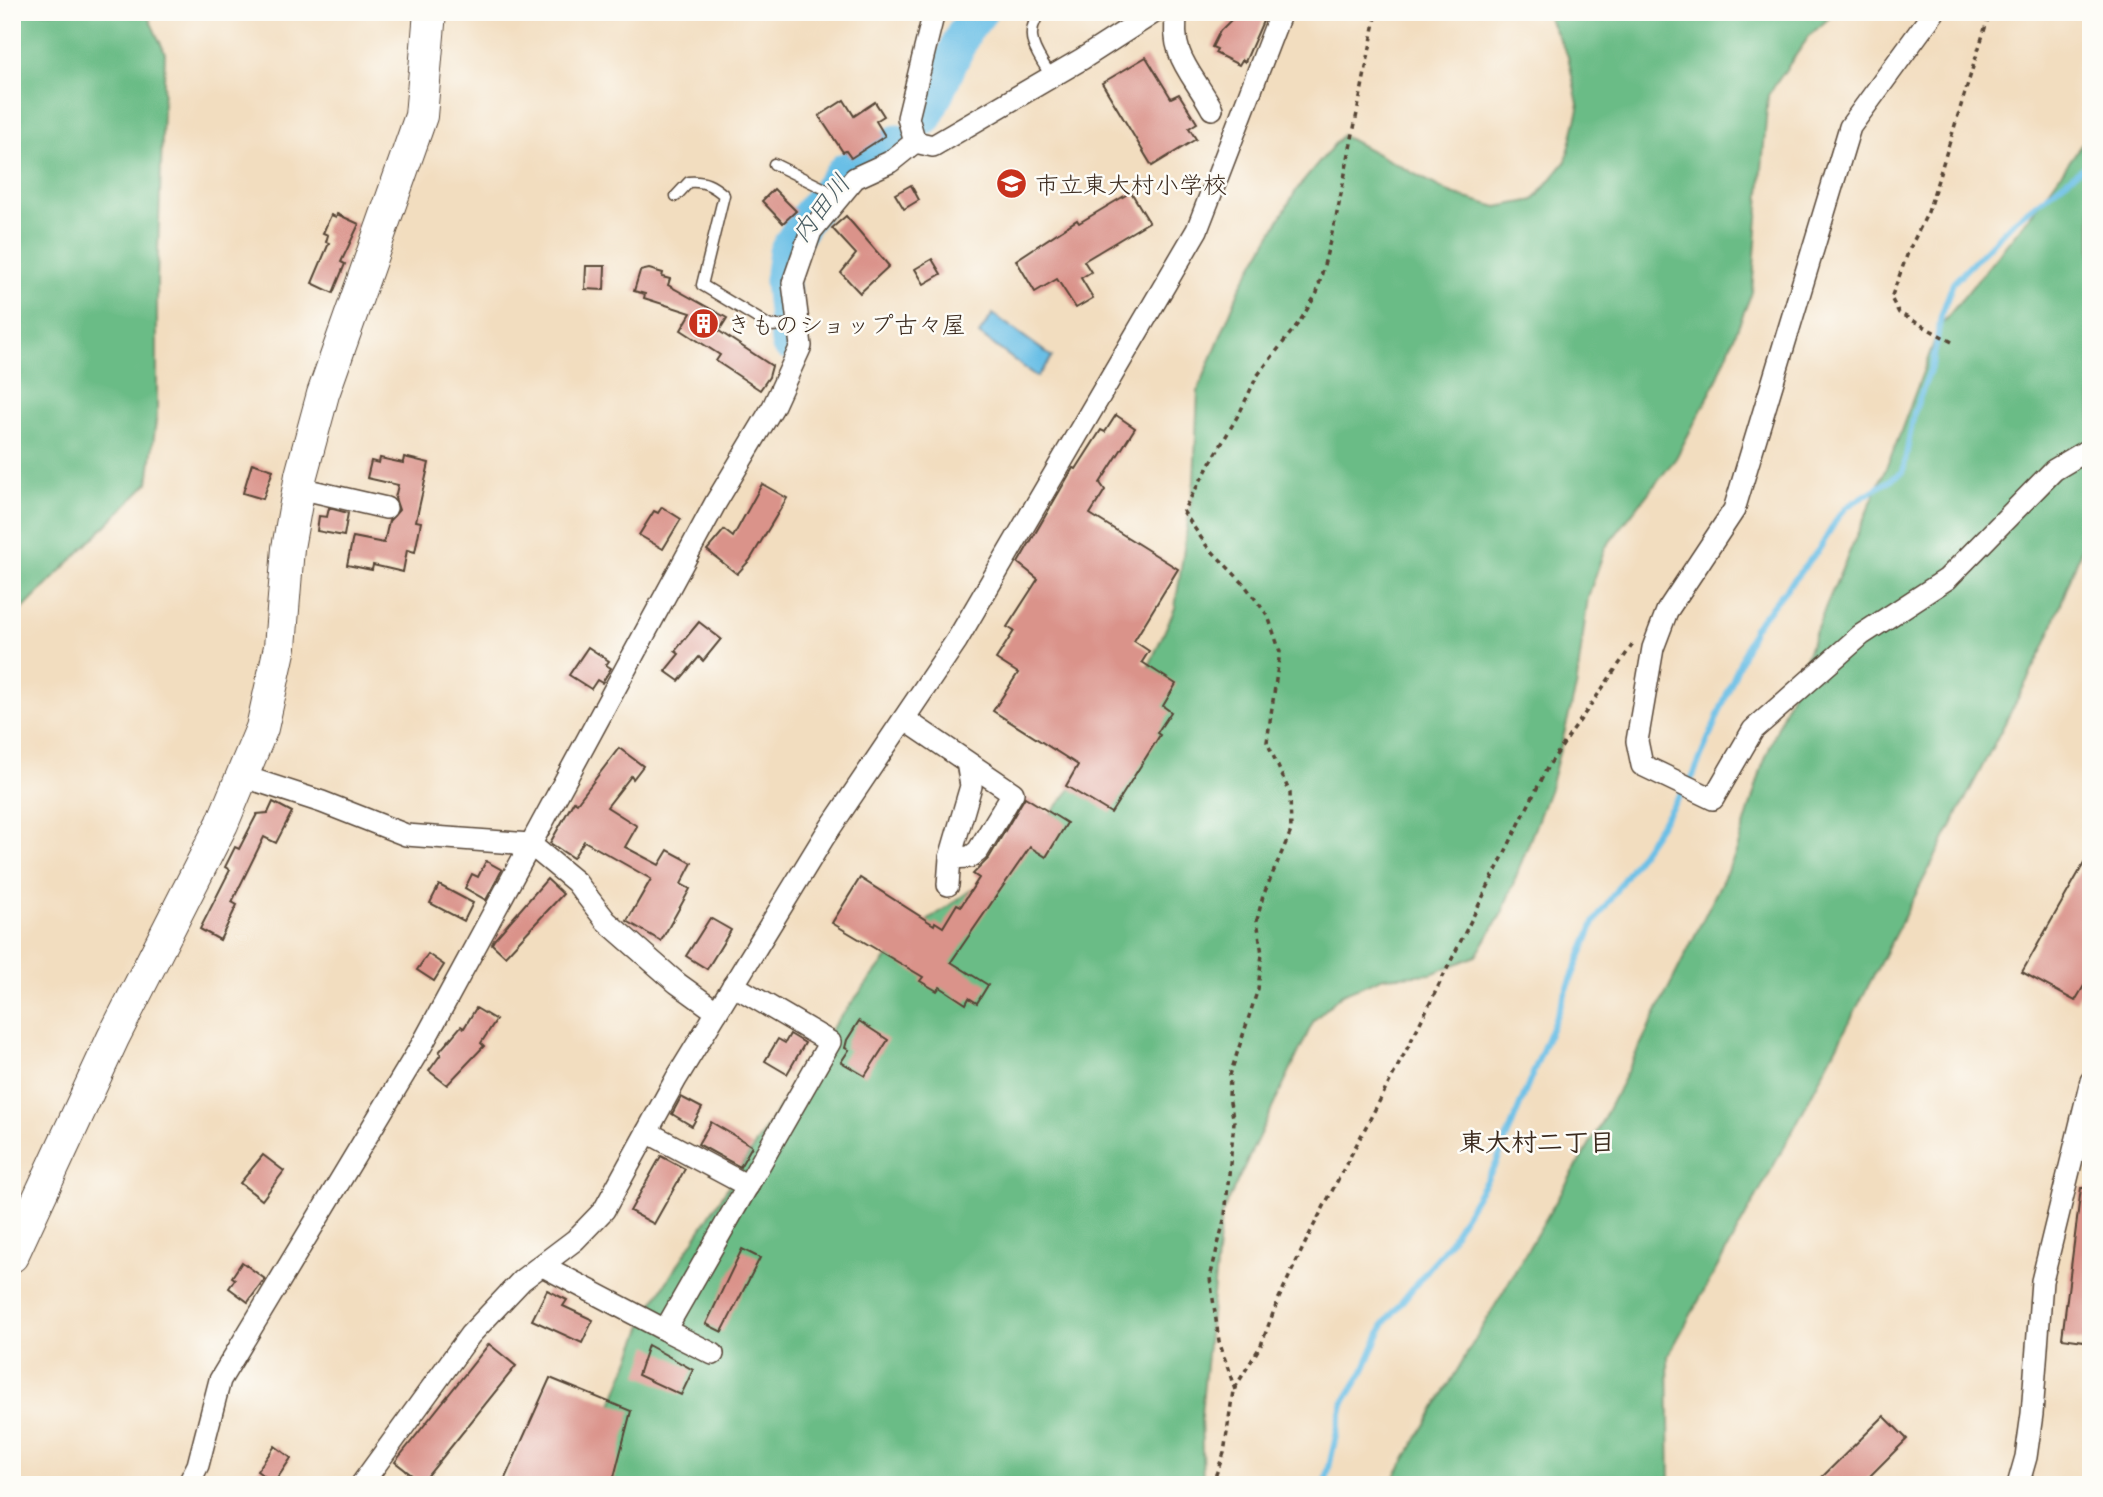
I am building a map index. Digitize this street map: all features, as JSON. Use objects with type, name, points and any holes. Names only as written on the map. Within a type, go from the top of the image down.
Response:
[{"type":"street","points":[[12,1256],[75,1127],[113,1038],[222,824],[262,728],[280,647],[288,548],[299,488],[323,394],[421,116],[430,12]]},
{"type":"street","points":[[915,142],[908,118],[934,12]]},
{"type":"street","points":[[915,142],[933,146],[1052,77],[1155,12]]},
{"type":"street","points":[[1177,12],[1173,34],[1176,50],[1212,109]]},
{"type":"street","points":[[361,1485],[470,1335],[522,1280],[543,1266],[604,1210],[717,1012],[824,837],[957,639],[1197,230],[1281,12]]},
{"type":"street","points":[[1934,12],[1850,127],[1734,510],[1667,611],[1653,648],[1637,741],[1642,765],[1713,799],[1753,730],[1861,635],[1947,579],[2054,470],[2091,448]]},
{"type":"street","points":[[188,1485],[198,1465],[220,1380],[423,1043],[722,490],[773,407],[801,346],[793,283],[811,231],[832,195],[855,178],[890,162],[915,142]]},
{"type":"street","points":[[299,488],[386,508]]},
{"type":"street","points":[[904,719],[1013,793],[978,850],[970,857],[950,858]]},
{"type":"street","points":[[948,885],[950,858],[971,786],[967,762]]},
{"type":"street","points":[[242,776],[322,802],[406,835],[530,844],[576,882],[606,921],[677,983],[717,1012]]},
{"type":"street","points":[[665,1330],[830,1042],[733,985]]},
{"type":"street","points":[[2018,1485],[2026,1457],[2032,1414],[2042,1281],[2091,1081]]},
{"type":"street","points":[[647,1132],[748,1186]]},
{"type":"street","points":[[543,1266],[713,1354]]},
{"type":"lane","points":[[1041,12],[1032,26],[1031,35],[1037,53],[1052,77]]},
{"type":"lane","points":[[774,164],[832,195]]},
{"type":"lane","points":[[676,196],[689,182],[701,181],[712,185],[724,195],[702,285],[770,326],[797,324]]},
{"type":"path","points":[[1235,1390],[1219,1341],[1210,1278],[1225,1216],[1234,1122],[1228,1097],[1230,1075],[1258,989],[1262,954],[1257,920],[1263,896],[1291,831],[1290,793],[1267,742],[1280,652],[1268,616],[1243,583],[1206,545],[1183,511],[1241,410],[1256,376],[1300,321],[1317,293],[1338,209],[1377,12]]},
{"type":"path","points":[[1952,342],[1899,313],[1891,298],[1909,250],[1928,212],[1990,12]]},
{"type":"path","points":[[1212,1485],[1224,1453],[1235,1390],[1261,1345],[1278,1300],[1312,1229],[1409,1045],[1547,768],[1639,638]]},
{"type":"green space","points":[[12,12],[146,12],[165,53],[157,279],[157,413],[148,483],[12,620]]},
{"type":"green space","points":[[1545,12],[1836,12],[1810,35],[1768,95],[1752,292],[1715,384],[1676,458],[1605,548],[1588,597],[1576,688],[1550,788],[1502,913],[1476,956],[1431,974],[1384,977],[1342,994],[1314,1020],[1221,1216],[1201,1414],[1203,1485],[580,1485],[650,1308],[824,1038],[902,939],[1013,860],[1085,772],[1145,675],[1175,608],[1194,482],[1198,391],[1241,286],[1297,189],[1342,135],[1452,194],[1497,207],[1534,200],[1566,161],[1579,109],[1568,56]]},
{"type":"green space","points":[[2091,131],[2091,523],[2045,646],[1790,1136],[1668,1356],[1670,1485],[1390,1485],[1599,1128],[1736,853],[1762,767],[1826,606],[1895,447],[1940,326],[2038,206]]},
{"type":"water","points":[[993,314],[1052,357],[1037,377],[979,334]]},
{"type":"building","points":[[1239,12],[1267,12],[1245,62],[1242,60],[1239,65],[1215,53],[1217,49],[1212,47],[1220,31]]},
{"type":"building","points":[[1146,57],[1171,98],[1179,94],[1197,123],[1189,128],[1196,139],[1152,166],[1102,83]]},
{"type":"building","points":[[844,100],[854,116],[875,102],[884,116],[876,121],[885,136],[851,158],[846,151],[843,152],[819,116]]},
{"type":"building","points":[[911,185],[919,200],[904,209],[895,194]]},
{"type":"building","points":[[774,189],[796,211],[783,223],[762,201]]},
{"type":"building","points":[[1131,192],[1149,222],[1084,261],[1091,272],[1081,278],[1093,298],[1076,308],[1057,279],[1035,292],[1016,260],[1077,220],[1079,223]]},
{"type":"building","points":[[337,214],[359,224],[341,262],[345,264],[333,293],[312,283],[329,243],[326,242],[328,235],[323,233],[331,215],[336,217]]},
{"type":"building","points":[[846,216],[889,266],[860,293],[841,273],[856,254],[832,228]]},
{"type":"building","points":[[932,259],[941,274],[924,284],[915,269]]},
{"type":"building","points":[[586,266],[605,266],[604,290],[585,289]]},
{"type":"building","points":[[649,269],[663,273],[662,277],[670,279],[668,285],[727,318],[719,331],[772,366],[769,377],[760,390],[716,361],[720,355],[681,330],[691,313],[644,298],[645,294],[634,291],[640,271]]},
{"type":"building","points":[[1116,415],[1135,428],[1100,483],[1105,490],[1090,514],[1178,569],[1134,641],[1149,651],[1142,662],[1176,684],[1163,706],[1171,712],[1157,733],[1160,735],[1111,813],[1066,786],[1078,765],[993,711],[1018,673],[996,659],[1014,631],[1007,627],[1038,579],[1018,563],[1073,468],[1076,469],[1101,430],[1105,432]]},
{"type":"building","points":[[404,457],[429,463],[416,521],[421,522],[415,552],[407,550],[403,572],[373,565],[372,570],[347,565],[353,537],[384,543],[389,521],[399,510],[395,498],[398,485],[367,478],[371,461],[379,463],[380,458],[403,463]]},
{"type":"building","points":[[252,463],[273,470],[263,499],[243,493]]},
{"type":"building","points":[[762,484],[787,498],[750,560],[737,574],[707,550],[724,530],[733,537]]},
{"type":"building","points":[[662,507],[681,519],[663,549],[639,535],[654,511],[658,513]]},
{"type":"building","points":[[329,508],[348,513],[344,536],[317,531],[319,516],[327,517]]},
{"type":"building","points":[[699,622],[721,639],[703,661],[699,657],[679,681],[665,671],[679,654],[675,651]]},
{"type":"building","points":[[588,647],[609,661],[606,665],[611,668],[602,683],[597,680],[591,689],[569,675]]},
{"type":"building","points":[[619,748],[643,766],[633,779],[631,776],[607,807],[637,826],[625,847],[659,865],[668,850],[692,863],[681,884],[690,889],[661,941],[627,921],[651,879],[584,841],[573,858],[550,843],[574,801],[577,803]]},
{"type":"building","points":[[1025,797],[1067,823],[1046,857],[1030,847],[951,962],[988,985],[977,1003],[969,998],[966,1004],[940,987],[937,991],[920,981],[923,977],[832,923],[860,878],[934,925],[935,922],[943,927],[957,904],[961,906],[979,878],[973,874],[989,858]]},
{"type":"building","points":[[273,802],[292,812],[276,843],[264,837],[232,902],[237,905],[220,940],[200,929],[230,870],[225,867],[235,847],[239,849],[257,814],[268,813]]},
{"type":"building","points":[[2091,851],[2091,974],[2075,1001],[2022,972]]},
{"type":"building","points":[[486,861],[502,870],[486,900],[465,888],[472,874],[478,877]]},
{"type":"building","points":[[547,879],[563,894],[505,956],[492,944],[494,940]]},
{"type":"building","points":[[439,885],[473,903],[464,921],[430,903]]},
{"type":"building","points":[[710,918],[731,930],[707,969],[686,956]]},
{"type":"building","points":[[428,954],[444,965],[434,981],[417,970]]},
{"type":"building","points":[[476,1008],[496,1020],[481,1043],[484,1046],[447,1085],[429,1071],[441,1054],[439,1052],[461,1026],[464,1028]]},
{"type":"building","points":[[859,1021],[888,1040],[865,1076],[841,1062],[849,1050],[845,1048],[847,1040]]},
{"type":"building","points":[[790,1034],[805,1043],[787,1074],[765,1061],[778,1039],[785,1043]]},
{"type":"building","points":[[681,1097],[702,1108],[692,1126],[672,1114]]},
{"type":"building","points":[[711,1122],[752,1146],[740,1167],[698,1144]]},
{"type":"building","points":[[263,1155],[284,1171],[262,1200],[240,1183]]},
{"type":"building","points":[[661,1156],[685,1169],[654,1224],[630,1211]]},
{"type":"building","points":[[2081,1188],[2091,1188],[2091,1342],[2062,1338]]},
{"type":"building","points":[[742,1249],[760,1258],[722,1332],[706,1324]]},
{"type":"building","points":[[242,1262],[265,1279],[248,1302],[229,1288],[235,1279],[232,1277]]},
{"type":"building","points":[[547,1290],[567,1300],[563,1306],[593,1320],[582,1343],[532,1320]]},
{"type":"building","points":[[489,1344],[516,1366],[422,1483],[395,1462]]},
{"type":"building","points":[[648,1345],[693,1370],[681,1395],[638,1375]]},
{"type":"building","points":[[550,1378],[631,1411],[612,1485],[502,1485]]},
{"type":"building","points":[[1884,1416],[1907,1439],[1861,1485],[1814,1485]]},
{"type":"building","points":[[275,1446],[291,1458],[274,1483],[257,1471]]},
{"type":"waterway","name":"内田川","points":[[925,118],[965,31],[980,12]]},
{"type":"waterway","name":"内田川","points":[[788,343],[782,280],[786,252],[806,219],[845,170],[879,158],[897,142]]},
{"type":"waterway","points":[[1325,1485],[1343,1404],[1364,1370],[1384,1324],[1446,1247],[1496,1164],[1594,923],[1693,776],[1754,628],[1820,548],[1838,517],[1848,506],[1903,472],[1914,413],[1933,362],[1941,316],[1953,283],[2013,222],[2091,161]]},
{"type":"place","name":"市立東大村小学校","points":[[1012,184]]},
{"type":"place","name":"きものショップ古々屋","points":[[704,324]]},
{"type":"district","name":"東大村二丁目","points":[[1537,1141]]}]
